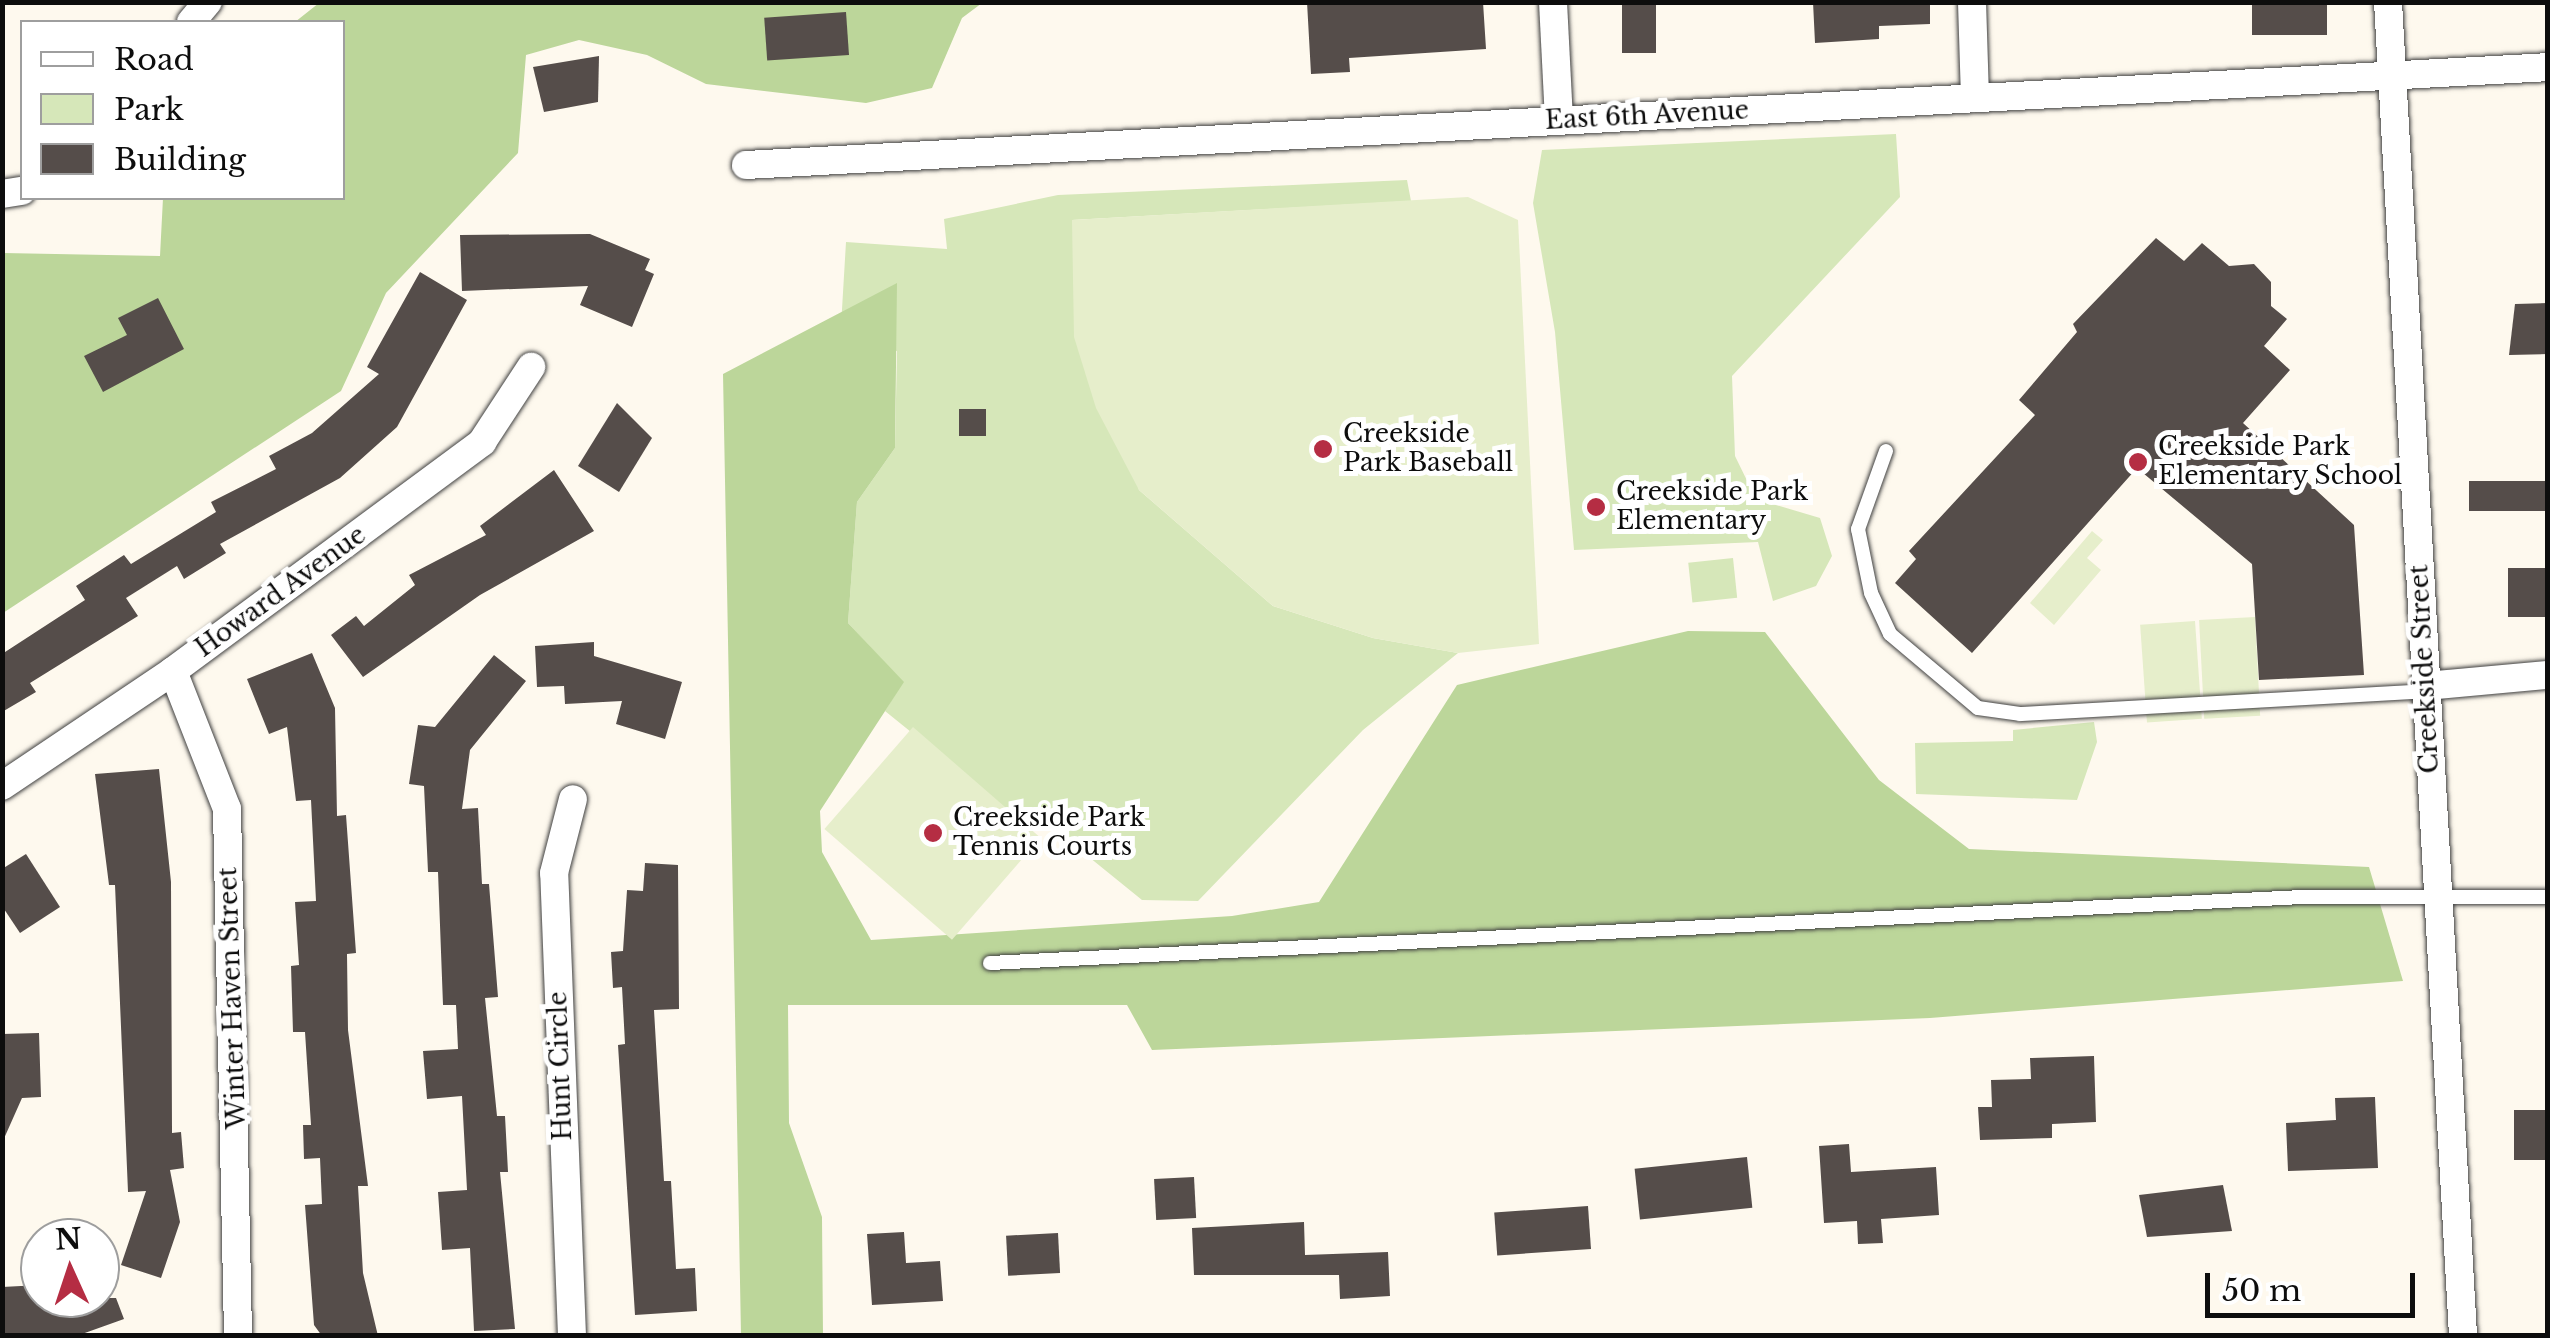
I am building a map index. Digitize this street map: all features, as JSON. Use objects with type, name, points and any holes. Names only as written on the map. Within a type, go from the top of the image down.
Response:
[{"type":"street","points":[[1553,2],[1559,121]]},
{"type":"street","points":[[1972,2],[1975,98]]},
{"type":"street","name":"Creekside Street","points":[[2388,2],[2463,1336]]},
{"type":"street","name":"East 6th Avenue","points":[[746,165],[2548,67]]},
{"type":"street","name":"Howard Avenue","points":[[2,786],[173,671],[482,442],[531,367]]},
{"type":"street","name":"Winter Haven Street","points":[[173,671],[227,809],[238,1336]]},
{"type":"street","points":[[2426,688],[2548,675]]},
{"type":"street","name":"Hunt Circle","points":[[572,1336],[554,873],[574,799]]},
{"type":"lane","points":[[1886,451],[1858,529],[1871,593],[1890,634],[1978,708],[2020,714],[2426,688]]},
{"type":"lane","points":[[990,962],[2302,897],[2548,898]]},
{"type":"green space","points":[[319,3],[982,3],[962,18],[932,88],[866,103],[706,84],[647,55],[579,40],[526,55],[518,153],[386,293],[341,391],[3,613],[3,253],[160,256],[163,200],[345,200],[345,20],[298,20]]},
{"type":"green space","points":[[1896,134],[1900,197],[1732,376],[1735,456],[1756,499],[1820,518],[1832,556],[1816,586],[1773,601],[1758,542],[1574,550],[1555,332],[1533,203],[1542,150]]},
{"type":"green space","points":[[1407,180],[1411,201],[1072,220],[1139,490],[1273,606],[1373,638],[1458,653],[1363,730],[1198,901],[1142,900],[1042,819],[1015,816],[885,711],[903,682],[848,623],[857,502],[895,448],[897,351],[840,343],[846,242],[947,249],[944,219],[1058,195]]},
{"type":"green space","name":"Creekside Park Baseball","points":[[1468,197],[1518,220],[1539,644],[1458,653],[1373,638],[1273,606],[1139,490],[1096,408],[1074,337],[1072,220]]},
{"type":"green space","points":[[897,283],[895,448],[857,502],[848,623],[904,682],[820,811],[822,852],[871,940],[1232,916],[1319,902],[1457,685],[1688,631],[1765,632],[1879,780],[1969,849],[2369,867],[2403,981],[1930,1018],[1152,1050],[1127,1005],[788,1005],[789,1123],[822,1217],[823,1335],[741,1335],[723,374]]},
{"type":"green space","points":[[2092,531],[2103,540],[2087,558],[2101,570],[2054,625],[2030,603]]},
{"type":"green space","points":[[1733,558],[1737,598],[1692,602],[1688,563]]},
{"type":"green space","points":[[2255,617],[2260,716],[2204,719],[2199,620]]},
{"type":"green space","points":[[2195,621],[2202,719],[2147,723],[2140,625]]},
{"type":"green space","points":[[2094,722],[2097,742],[2077,800],[1916,794],[1915,743],[2013,741],[2013,730]]},
{"type":"green space","name":"Creekside Park Tennis Courts","points":[[913,727],[1041,838],[952,940],[824,829]]},
{"type":"building","points":[[1307,2],[1483,2],[1486,49],[1349,58],[1350,72],[1311,74]]},
{"type":"building","points":[[1622,2],[1656,2],[1656,53],[1622,53]]},
{"type":"building","points":[[1813,2],[1930,2],[1930,24],[1879,26],[1879,39],[1815,43]]},
{"type":"building","points":[[2252,2],[2327,2],[2327,35],[2252,35]]},
{"type":"building","points":[[846,12],[849,55],[767,61],[764,18]]},
{"type":"building","points":[[599,56],[598,102],[544,112],[533,67]]},
{"type":"building","points":[[590,234],[650,259],[645,270],[654,274],[632,327],[580,305],[588,286],[462,291],[460,235]]},
{"type":"building","name":"Creekside Park Elementary School","points":[[2156,238],[2184,261],[2202,243],[2229,266],[2254,264],[2271,282],[2271,306],[2287,319],[2264,346],[2290,370],[2243,423],[2354,525],[2364,675],[2259,680],[2252,564],[2137,468],[1972,653],[1895,583],[1916,559],[1909,551],[2035,415],[2019,400],[2077,332],[2073,324]]},
{"type":"building","points":[[420,272],[467,300],[397,427],[340,478],[220,544],[226,553],[184,579],[177,566],[126,598],[138,616],[30,683],[36,692],[2,712],[2,654],[85,600],[76,586],[124,555],[131,564],[216,512],[211,502],[276,469],[269,456],[312,433],[379,374],[367,367]]},
{"type":"building","points":[[158,298],[184,349],[103,392],[84,356],[127,335],[118,318]]},
{"type":"building","points":[[2548,303],[2548,354],[2509,355],[2515,304]]},
{"type":"building","points":[[617,403],[652,438],[619,492],[578,466]]},
{"type":"building","points":[[959,409],[986,409],[986,436],[959,436]]},
{"type":"building","points":[[554,470],[594,531],[480,595],[363,677],[331,635],[356,616],[364,626],[415,585],[409,575],[486,535],[480,526]]},
{"type":"building","points":[[2469,481],[2548,481],[2548,511],[2469,511]]},
{"type":"building","points":[[2508,568],[2548,568],[2548,617],[2508,617]]},
{"type":"building","points":[[594,642],[594,656],[682,682],[665,739],[616,724],[622,701],[565,704],[564,686],[537,687],[535,646]]},
{"type":"building","points":[[312,653],[335,708],[337,816],[346,815],[356,953],[347,954],[348,1030],[368,1186],[358,1186],[363,1273],[378,1336],[322,1336],[314,1325],[305,1205],[322,1204],[320,1158],[304,1159],[303,1125],[311,1125],[305,1032],[293,1032],[291,966],[299,965],[295,902],[316,901],[311,800],[296,801],[287,727],[269,734],[247,679]]},
{"type":"building","points":[[494,655],[526,681],[470,750],[462,809],[478,808],[482,884],[489,884],[498,997],[485,998],[497,1116],[505,1116],[508,1172],[500,1172],[515,1329],[474,1331],[470,1248],[442,1250],[438,1192],[467,1190],[462,1096],[427,1099],[423,1051],[458,1049],[456,1005],[443,1005],[438,872],[428,872],[424,786],[409,784],[418,725],[435,727]]},
{"type":"building","points":[[159,769],[171,882],[172,1133],[181,1132],[184,1168],[170,1170],[180,1222],[161,1278],[121,1265],[146,1191],[128,1192],[115,885],[109,885],[95,774]]},
{"type":"building","points":[[26,854],[60,907],[20,933],[2,906],[2,869]]},
{"type":"building","points":[[645,863],[678,865],[679,1009],[654,1010],[664,1181],[671,1181],[676,1269],[695,1268],[697,1311],[635,1315],[618,1045],[625,1044],[622,987],[613,988],[611,952],[623,951],[627,890],[643,891]]},
{"type":"building","points":[[39,1033],[41,1097],[22,1098],[2,1143],[2,1034]]},
{"type":"building","points":[[2094,1056],[2096,1122],[2052,1124],[2052,1138],[1980,1140],[1978,1107],[1992,1107],[1991,1080],[2031,1079],[2030,1058]]},
{"type":"building","points":[[2375,1097],[2378,1168],[2288,1171],[2286,1123],[2336,1120],[2335,1098]]},
{"type":"building","points":[[2514,1110],[2548,1110],[2548,1160],[2514,1160]]},
{"type":"building","points":[[1849,1144],[1851,1172],[1936,1167],[1939,1215],[1881,1219],[1883,1243],[1858,1244],[1857,1221],[1824,1223],[1819,1146]]},
{"type":"building","points":[[1747,1157],[1752,1208],[1640,1220],[1635,1169]]},
{"type":"building","points":[[1194,1177],[1196,1218],[1156,1220],[1154,1179]]},
{"type":"building","points":[[2223,1185],[2232,1231],[2147,1237],[2139,1195]]},
{"type":"building","points":[[1588,1206],[1591,1249],[1497,1255],[1494,1213]]},
{"type":"building","points":[[1304,1222],[1305,1255],[1388,1252],[1390,1296],[1340,1299],[1339,1275],[1194,1275],[1192,1228]]},
{"type":"building","points":[[904,1232],[906,1263],[940,1261],[943,1301],[872,1305],[867,1234]]},
{"type":"building","points":[[1058,1233],[1060,1273],[1008,1276],[1006,1236]]},
{"type":"building","points":[[20,1286],[20,1318],[120,1318],[120,1308],[124,1319],[82,1334],[2,1335],[2,1287]]},
{"type":"place","name":"Creekside Park Baseball","points":[[1323,449]]},
{"type":"place","name":"Creekside Park Elementary School","points":[[2138,462]]},
{"type":"place","name":"Creekside Park Elementary","points":[[1596,507]]},
{"type":"place","name":"Creekside Park Tennis Courts","points":[[933,833]]}]
